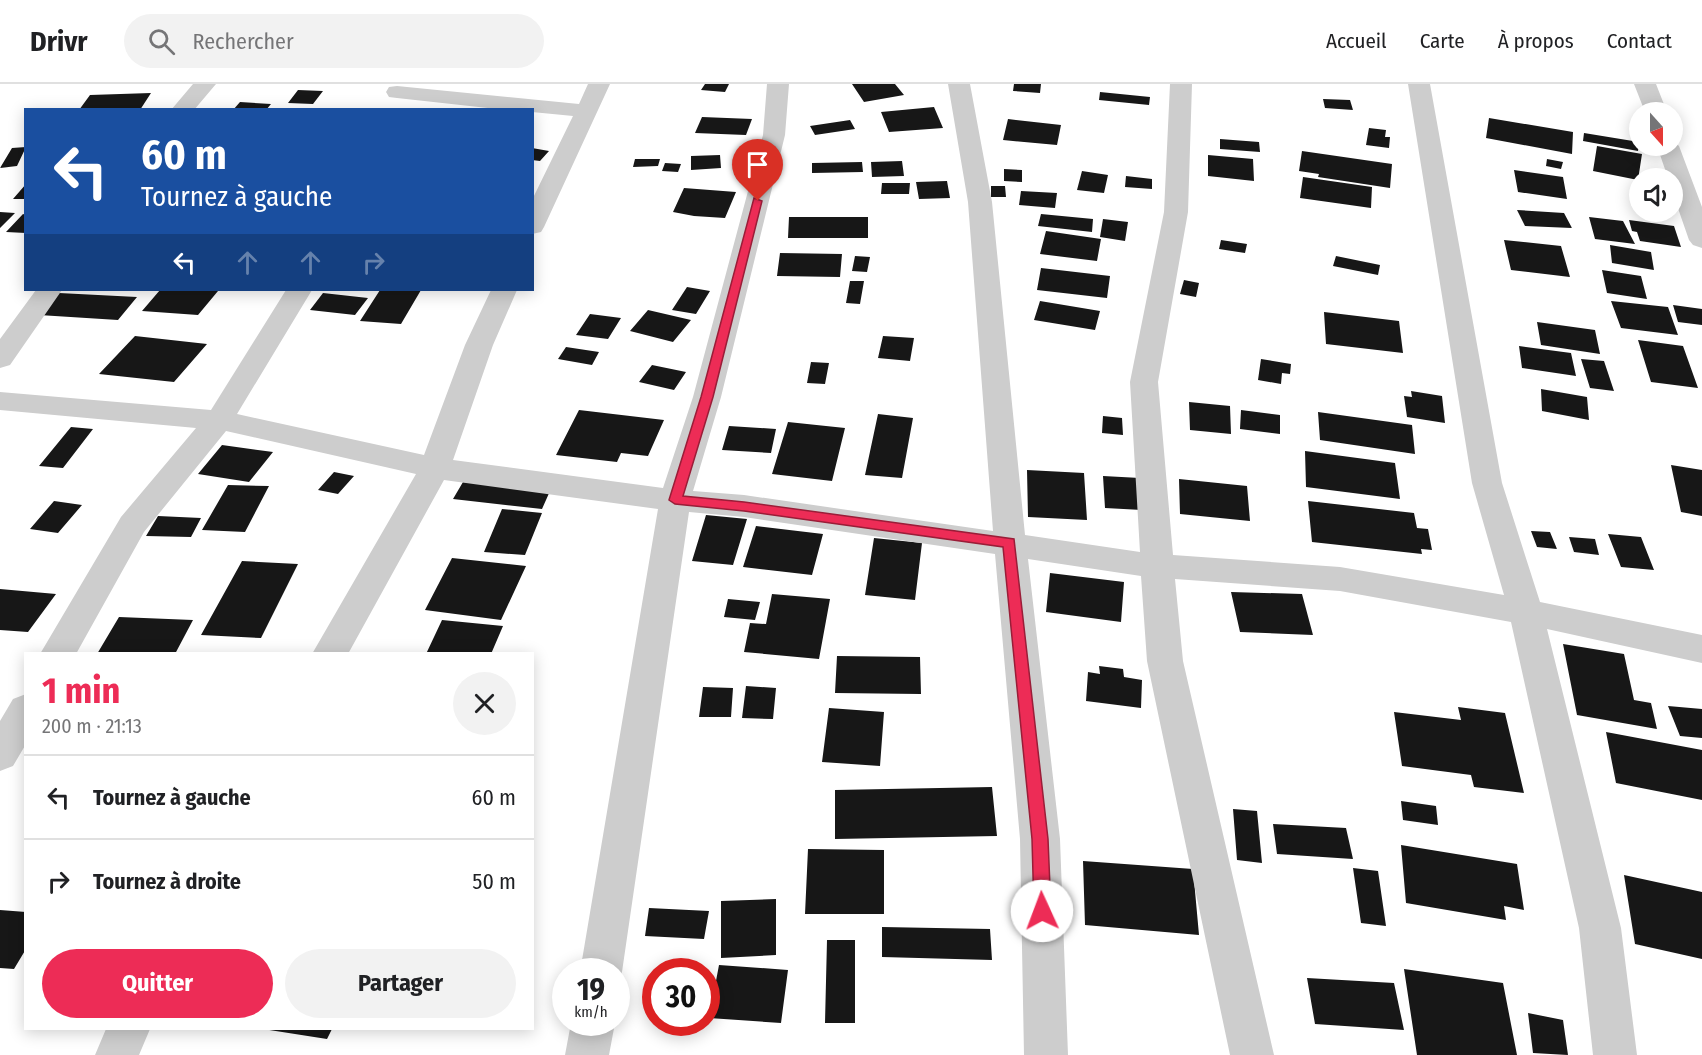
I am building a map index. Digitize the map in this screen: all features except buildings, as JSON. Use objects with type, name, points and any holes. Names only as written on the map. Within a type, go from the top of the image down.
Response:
[{"type":"street","points":[[184,108],[205,84]]},
{"type":"street","points":[[534,223],[599,84]]},
{"type":"street","points":[[603,958],[675,500],[707,397],[774,135],[778,84]]},
{"type":"street","points":[[959,84],[980,202],[1010,543],[1040,839],[1046,1055]]},
{"type":"street","points":[[1181,84],[1176,212],[1144,381],[1157,566],[1165,661],[1252,1055]]},
{"type":"street","points":[[1419,84],[1486,483],[1526,612],[1600,928],[1615,1055]]},
{"type":"street","points":[[1646,84],[1652,102]]},
{"type":"street","points":[[395,95],[585,111]]},
{"type":"street","points":[[1672,156],[1702,240]]},
{"type":"street","points":[[0,359],[48,291]]},
{"type":"street","points":[[58,652],[132,525],[219,420],[298,291]]},
{"type":"street","points":[[331,652],[435,468],[479,345],[504,291]]},
{"type":"street","points":[[0,401],[219,420],[435,468],[675,500],[744,506],[1157,566],[1340,579],[1526,612],[1702,649]]},
{"type":"street","points":[[0,755],[24,713]]},
{"type":"street","points":[[117,1055],[128,1030]]},
{"type":"street","points":[[587,1055],[591,1036]]},
{"type":"route","points":[[758,201],[707,397],[675,500],[744,506],[1010,543],[1040,839],[1042,911]]}]
